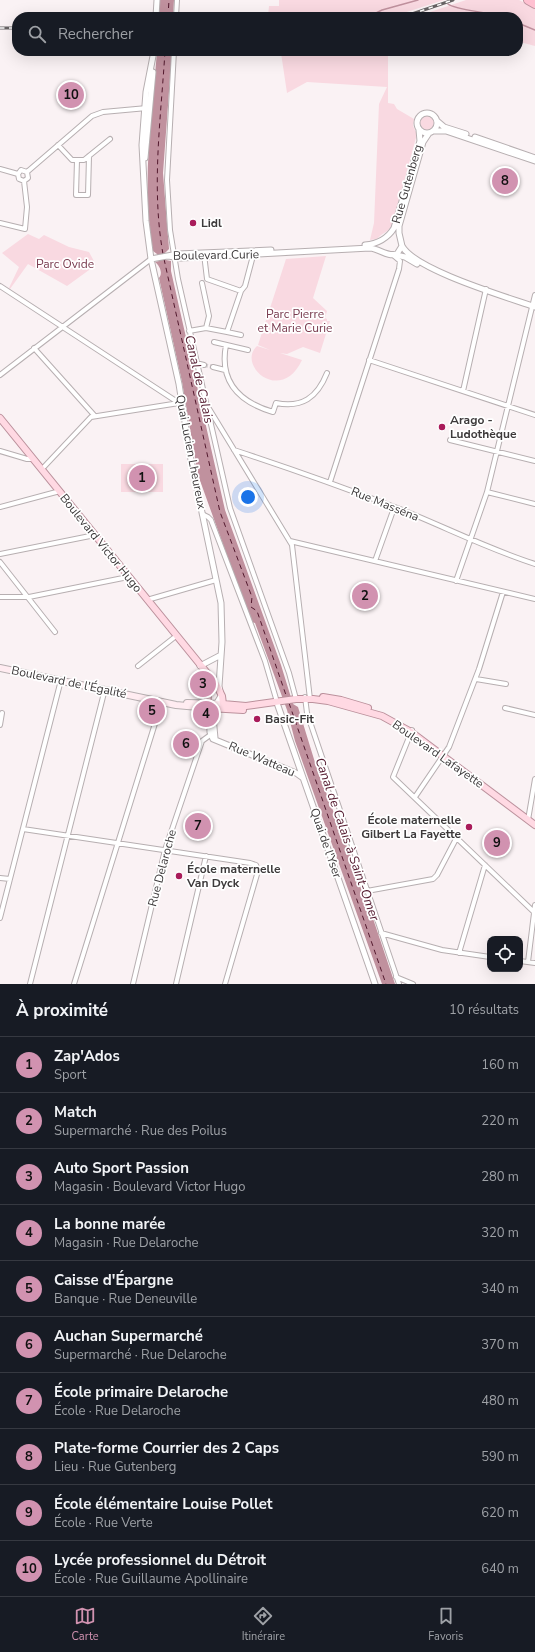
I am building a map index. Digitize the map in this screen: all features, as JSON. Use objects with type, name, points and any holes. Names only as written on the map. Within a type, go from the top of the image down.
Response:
[{"type":"highway","points":[[528,0],[535,4]]},
{"type":"main road","name":"Boulevard Victor Hugo","points":[[0,418],[221,692]]},
{"type":"main road","name":"Boulevard de l'Égalité","points":[[0,668],[162,701],[246,706],[277,703]]},
{"type":"main road","name":"Boulevard Victor Hugo","points":[[201,668],[210,684],[213,705]]},
{"type":"main road","points":[[213,705],[221,692]]},
{"type":"main road","name":"Boulevard Lafayette","points":[[277,703],[296,699],[330,697],[360,705],[396,720],[531,819],[535,825]]},
{"type":"main road","name":"Boulevard de l'Égalité","points":[[213,705],[248,710],[264,708],[277,703]]},
{"type":"street","points":[[156,12],[157,0]]},
{"type":"street","points":[[176,12],[177,0]]},
{"type":"street","name":"Quai Lucien Lheureux","points":[[153,56],[148,108],[144,189],[151,259],[202,514],[211,520],[264,661],[277,703]]},
{"type":"street","points":[[174,56],[167,180],[169,223],[174,256],[205,403],[232,513],[289,673],[296,699]]},
{"type":"street","points":[[27,172],[88,118],[96,114],[148,108]]},
{"type":"street","points":[[437,121],[436,127],[431,132],[419,130],[416,121],[422,114],[431,114],[444,127],[535,158]]},
{"type":"street","name":"Rue Gutenberg","points":[[388,236],[396,224],[420,141],[419,130]]},
{"type":"street","name":"Rue Gutenberg","points":[[400,239],[399,226],[423,142],[431,132],[444,131],[535,162]]},
{"type":"street","points":[[58,145],[72,160],[84,160],[110,139]]},
{"type":"street","points":[[77,160],[76,195],[88,195],[89,156]]},
{"type":"street","points":[[0,169],[18,174]]},
{"type":"street","points":[[18,174],[22,170],[27,172]]},
{"type":"street","points":[[24,181],[28,178],[27,172]]},
{"type":"street","points":[[18,174],[18,179],[24,181]]},
{"type":"street","points":[[0,223],[25,229],[27,220],[27,201],[24,181]]},
{"type":"street","points":[[441,272],[418,261],[408,254],[402,246],[400,239],[395,236],[388,236],[384,239],[382,247],[385,253],[412,261],[441,272],[486,289],[534,307]]},
{"type":"street","name":"Boulevard Curie","points":[[151,259],[168,256],[370,245],[384,239]]},
{"type":"street","points":[[394,255],[400,251],[402,246]]},
{"type":"street","name":"Boulevard Curie","points":[[254,252],[367,248],[377,249],[385,253]]},
{"type":"street","points":[[227,332],[241,290],[245,286],[254,252]]},
{"type":"street","points":[[204,255],[205,276],[208,280],[241,290]]},
{"type":"street","points":[[330,482],[399,269],[400,261],[394,255]]},
{"type":"street","points":[[0,375],[151,259]]},
{"type":"street","points":[[399,269],[404,262],[412,261]]},
{"type":"street","points":[[202,283],[209,316],[206,328]]},
{"type":"street","points":[[0,286],[180,403]]},
{"type":"street","points":[[463,391],[486,289]]},
{"type":"street","points":[[456,581],[487,492],[534,307],[535,295]]},
{"type":"street","points":[[189,331],[206,328],[241,335]]},
{"type":"street","points":[[214,342],[248,350]]},
{"type":"street","points":[[226,345],[224,359],[225,370],[230,383],[240,396],[253,405],[273,412],[276,403],[292,405],[308,399],[322,385],[327,373]]},
{"type":"street","points":[[34,348],[94,415]]},
{"type":"street","points":[[370,360],[535,415]]},
{"type":"street","points":[[196,363],[204,365]]},
{"type":"street","points":[[214,367],[225,370]]},
{"type":"street","points":[[42,469],[87,419],[94,415],[180,403]]},
{"type":"street","points":[[205,403],[290,541],[295,569],[307,698],[307,713],[399,984]]},
{"type":"street","points":[[450,440],[535,461]]},
{"type":"street","name":"Rue Masséna","points":[[234,450],[330,482],[512,557],[535,564]]},
{"type":"street","points":[[0,451],[27,459],[33,459]]},
{"type":"street","points":[[0,507],[60,492]]},
{"type":"street","points":[[487,492],[535,504]]},
{"type":"street","points":[[374,562],[394,508]]},
{"type":"street","points":[[202,514],[221,609],[219,686],[221,692]]},
{"type":"street","points":[[0,554],[95,535]]},
{"type":"street","points":[[290,541],[535,599]]},
{"type":"street","points":[[0,562],[55,632]]},
{"type":"street","points":[[0,597],[28,597],[128,577]]},
{"type":"street","points":[[147,600],[216,580]]},
{"type":"street","points":[[415,797],[444,755],[476,679],[502,592]]},
{"type":"street","points":[[138,666],[176,636]]},
{"type":"street","points":[[201,668],[221,655]]},
{"type":"street","points":[[476,679],[506,684]]},
{"type":"street","points":[[0,918],[61,680]]},
{"type":"street","points":[[30,984],[105,689]]},
{"type":"street","points":[[74,984],[162,701]]},
{"type":"street","name":"Quai de l'Yser","points":[[277,703],[375,984]]},
{"type":"street","points":[[212,734],[213,705]]},
{"type":"street","points":[[505,708],[535,715]]},
{"type":"street","points":[[0,725],[2,713]]},
{"type":"street","points":[[412,731],[393,777],[534,912]]},
{"type":"street","name":"Rue Watteau","points":[[212,734],[219,741],[299,774],[303,779]]},
{"type":"street","name":"Rue Delaroche","points":[[133,984],[165,850],[202,741],[212,734]]},
{"type":"street","points":[[531,819],[535,779]]},
{"type":"street","points":[[23,829],[252,863],[257,866],[258,871],[225,984]]},
{"type":"street","points":[[367,891],[435,878],[457,837]]},
{"type":"street","points":[[176,984],[206,856]]},
{"type":"street","points":[[459,953],[486,865]]},
{"type":"street","points":[[0,878],[10,879]]},
{"type":"street","points":[[528,962],[535,905]]},
{"type":"street","points":[[381,934],[459,953],[487,957]]},
{"type":"street","points":[[523,961],[535,963]]},
{"type":"street","points":[[396,977],[413,984]]},
{"type":"green space","points":[[279,0],[444,0],[407,12],[268,12],[269,6],[279,6]]},
{"type":"green space","points":[[466,0],[519,0],[535,8],[535,46],[523,43],[523,12],[430,12]]},
{"type":"green space","points":[[281,56],[388,56],[388,103],[394,104],[397,109],[414,119],[413,126],[417,134],[392,226],[377,239],[370,240],[374,223],[379,104],[387,87],[307,82],[287,93]]},
{"type":"green space","points":[[427,115],[433,117],[435,123],[433,129],[427,131],[421,129],[419,123],[421,117]]},
{"type":"green space","name":"Parc Ovide","points":[[28,234],[39,239],[44,235],[69,247],[89,252],[96,265],[67,286],[28,264],[10,289],[9,288],[19,267],[2,253]]},
{"type":"green space","name":"Parc Pierre et Marie Curie","points":[[326,256],[313,298],[327,311],[325,318],[327,321],[330,321],[320,353],[303,347],[287,354],[280,353],[302,360],[293,373],[283,379],[273,380],[264,377],[256,371],[252,363],[252,354],[257,346],[270,350],[258,345],[286,259]]},
{"type":"green space","points":[[121,464],[163,464],[163,492],[121,492]]},
{"type":"shaded area","points":[[160,0],[174,0],[173,12],[159,12]]},
{"type":"shaded area","points":[[157,56],[172,56],[163,173],[169,249],[165,253],[166,260],[171,261],[171,271],[225,510],[281,665],[293,704],[298,707],[317,769],[361,883],[395,984],[382,984],[295,741],[287,710],[255,623],[251,622],[198,475],[182,382],[159,278],[161,274],[158,265],[155,262],[159,261],[157,254],[153,251],[148,201],[150,126]]},
{"type":"waterway","points":[[378,12],[418,0]]},
{"type":"waterway","points":[[448,4],[458,8],[479,12]]},
{"type":"waterway","points":[[523,25],[535,30]]},
{"type":"ferry route","points":[[168,12],[169,0]]},
{"type":"ferry route","points":[[163,254],[159,229],[157,178],[165,56]]},
{"type":"ferry route","points":[[164,259],[220,512],[252,597],[251,607],[257,611],[287,698]]},
{"type":"ferry route","points":[[289,703],[386,984]]},
{"type":"tunnel","points":[[204,365],[213,367]]},
{"type":"railway","points":[[418,12],[453,0]]},
{"type":"railway","points":[[0,28],[12,28]]},
{"type":"place","name":"Lycée professionnel du Détroit","points":[[71,95]]},
{"type":"place","name":"Plate-forme Courrier des 2 Caps","points":[[505,181]]},
{"type":"place","name":"Lidl","points":[[193,223]]},
{"type":"place","name":"Arago - Ludothèque","points":[[442,427]]},
{"type":"place","name":"Zap'Ados","points":[[142,478]]},
{"type":"place","name":"Match","points":[[365,596]]},
{"type":"place","name":"Auto Sport Passion","points":[[203,684]]},
{"type":"place","name":"Caisse d'Épargne","points":[[152,711]]},
{"type":"place","name":"La bonne marée","points":[[206,714]]},
{"type":"place","name":"Basic-Fit","points":[[257,719]]},
{"type":"place","name":"Auchan Supermarché","points":[[186,744]]},
{"type":"place","name":"École primaire Delaroche","points":[[198,826]]},
{"type":"place","name":"École maternelle Gilbert La Fayette","points":[[469,827]]},
{"type":"place","name":"École élémentaire Louise Pollet","points":[[497,843]]},
{"type":"place","name":"École maternelle Van Dyck","points":[[179,876]]},
{"type":"water label","name":"Canal de Calais","points":[[200,379]]},
{"type":"water label","name":"Canal de Calais à Saint-Omer","points":[[348,839]]}]
